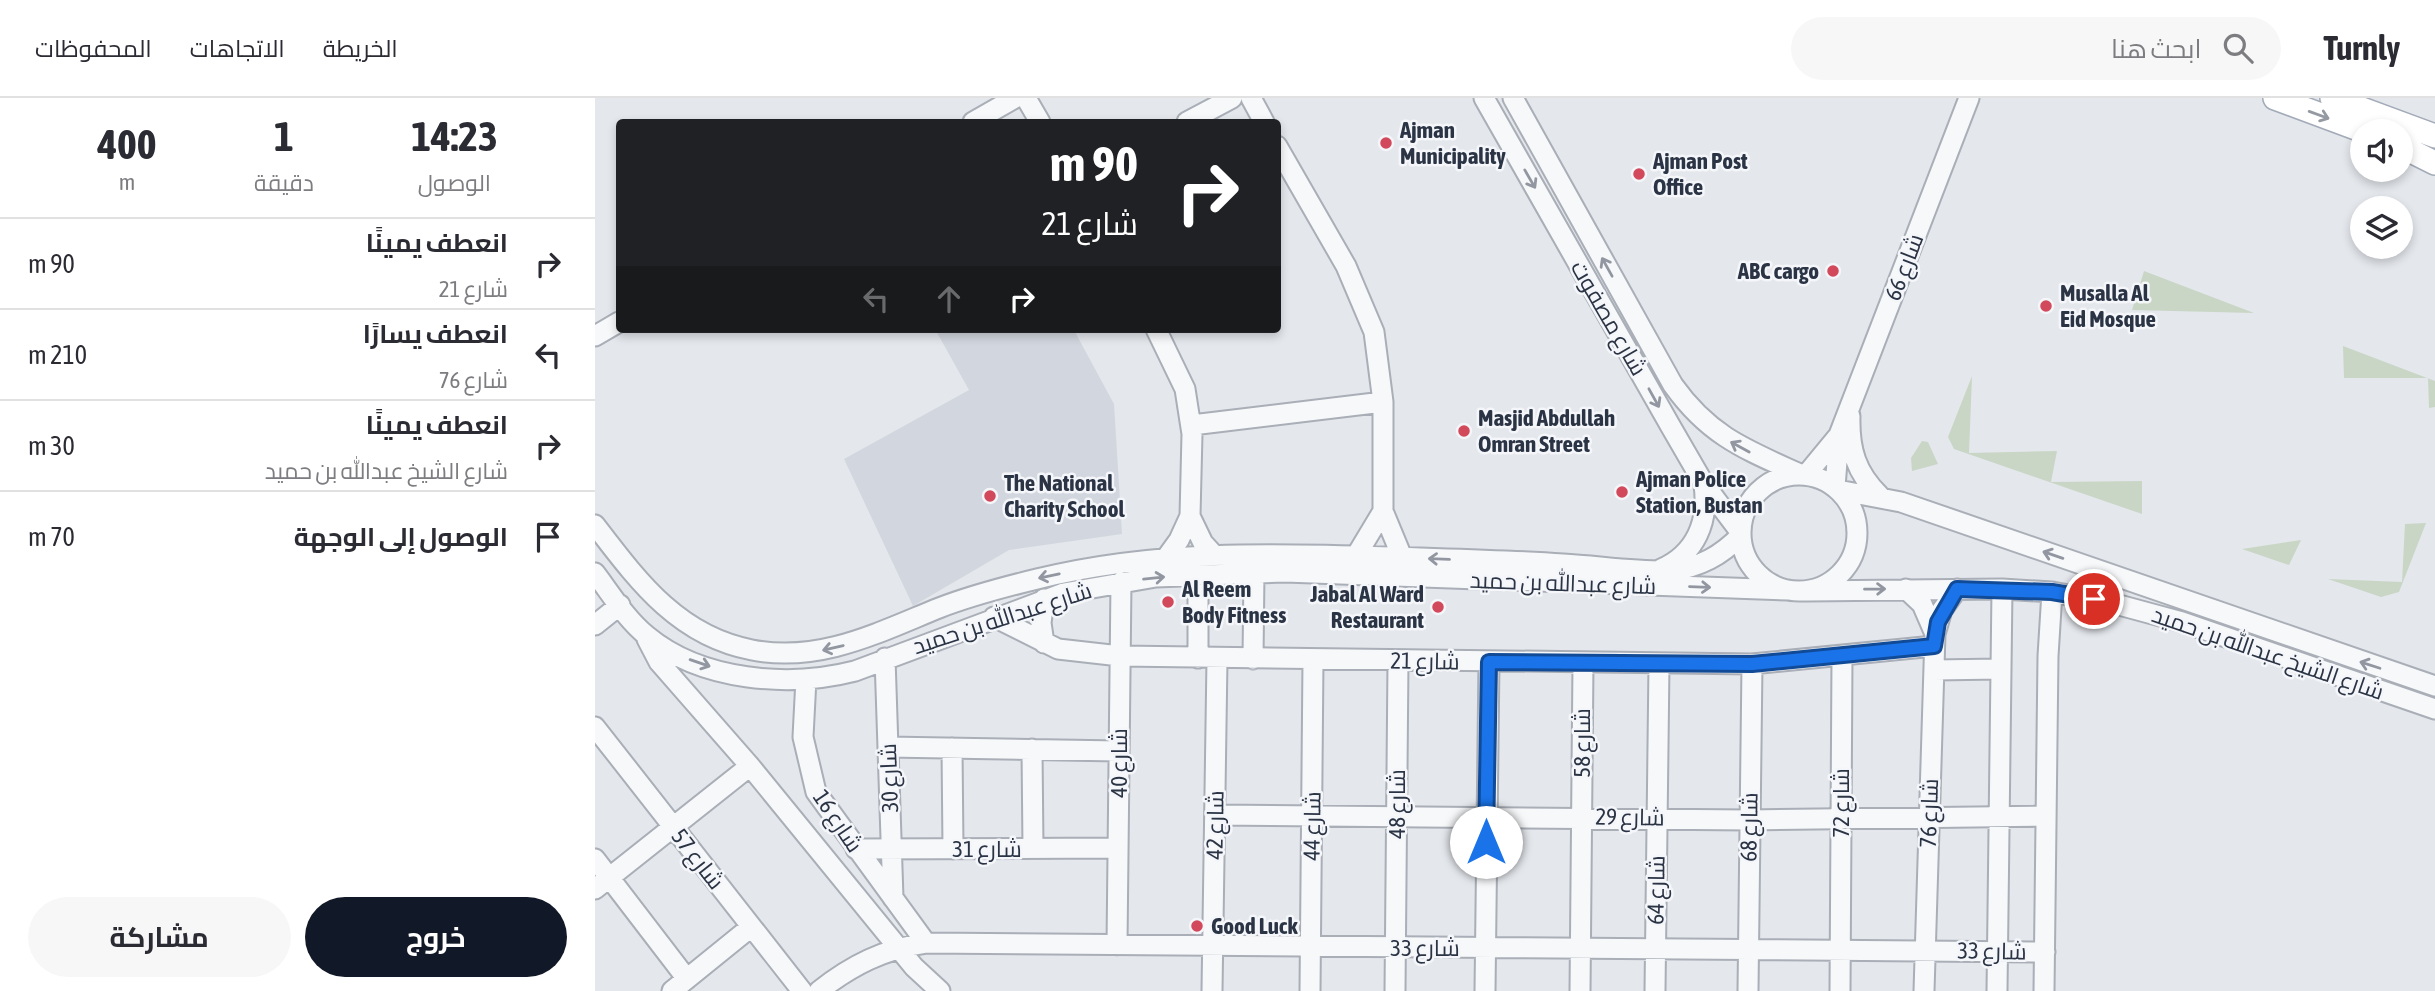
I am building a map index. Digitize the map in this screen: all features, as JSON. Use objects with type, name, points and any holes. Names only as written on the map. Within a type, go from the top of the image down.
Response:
[{"type":"main road","points":[[2275,98],[2350,126]]},
{"type":"main road","points":[[2332,98],[2435,136]]},
{"type":"main road","points":[[2413,152],[2435,163]]},
{"type":"street","points":[[978,119],[1015,98]]},
{"type":"street","points":[[1026,98],[1038,119]]},
{"type":"street","points":[[1193,119],[1232,98]]},
{"type":"street","points":[[1251,98],[1262,119]]},
{"type":"street","name":"شارع مصفوت","points":[[1485,98],[1704,484],[1741,534]]},
{"type":"street","name":"شارع مصفوت","points":[[1513,98],[1673,385],[1691,410],[1732,443],[1804,475]]},
{"type":"street","name":"شارع 66","points":[[1804,475],[1839,435],[1969,98]]},
{"type":"street","points":[[1285,175],[1346,266],[1367,311],[1378,350],[1383,402],[1383,511],[1402,557]]},
{"type":"street","points":[[595,336],[616,324]]},
{"type":"street","points":[[1158,333],[1180,375],[1192,425],[1190,516],[1195,530],[1213,554]]},
{"type":"street","points":[[1192,425],[1383,402]]},
{"type":"street","points":[[1851,405],[1850,433],[1855,461],[1861,474],[1880,496]]},
{"type":"street","name":"شارع 66","points":[[1837,489],[1839,435]]},
{"type":"street","points":[[1804,475],[1837,489],[1855,518],[1855,550],[1837,577],[1823,586],[1797,590],[1770,583],[1755,571],[1745,554],[1741,534],[1750,503],[1760,491],[1772,482],[1804,475]]},
{"type":"street","points":[[1655,572],[1682,556],[1693,544],[1705,515],[1704,484]]},
{"type":"street","name":"شارع الشيخ عبدالله بن حميد","points":[[1837,489],[1880,496],[2435,686]]},
{"type":"street","points":[[1356,556],[1383,511]]},
{"type":"street","points":[[1166,558],[1179,540],[1190,516]]},
{"type":"street","name":"شارع عبدالله بن حميد","points":[[595,525],[654,599],[699,631],[751,650],[778,653],[805,653],[846,645],[964,599],[1090,568],[1166,558],[1213,554],[1402,557],[1561,564],[1655,572],[1702,564],[1717,556],[1741,534]]},
{"type":"street","points":[[595,546],[619,556]]},
{"type":"street","points":[[1253,659],[1254,572]]},
{"type":"street","name":"شارع عبدالله بن حميد","points":[[595,573],[645,635],[679,656],[710,667],[758,677],[806,679],[855,671],[1044,599],[1121,582],[1198,574],[1254,572],[1797,590]]},
{"type":"street","name":"شارع 42","points":[[1198,574],[1207,659],[1215,815],[1212,991]]},
{"type":"street","name":"شارع 40","points":[[1117,945],[1121,582]]},
{"type":"street","name":"شارع 76","points":[[1906,589],[1921,604],[1934,640]]},
{"type":"street","name":"شارع 76","points":[[1924,991],[1934,640],[1943,610],[1957,589]]},
{"type":"street","points":[[1997,991],[2002,589]]},
{"type":"street","name":"شارع الشيخ عبدالله بن حميد","points":[[1797,590],[2002,589],[2052,592],[2157,614],[2435,709]]},
{"type":"street","points":[[2044,991],[2047,656],[2052,592]]},
{"type":"street","points":[[964,599],[976,606],[977,618],[974,624]]},
{"type":"street","points":[[1044,599],[1041,623],[1044,643]]},
{"type":"street","points":[[595,625],[620,605]]},
{"type":"street","name":"شارع 21","points":[[994,617],[1044,643],[1066,651],[1207,659],[1752,664],[1842,657],[1934,640]]},
{"type":"street","points":[[2272,654],[2272,640],[2280,633]]},
{"type":"street","points":[[645,635],[659,662],[750,766],[898,948],[940,991]]},
{"type":"street","name":"شارع 72","points":[[1840,991],[1842,657]]},
{"type":"street","name":"شارع 30","points":[[885,658],[893,898]]},
{"type":"street","name":"شارع 44","points":[[1310,991],[1314,660]]},
{"type":"street","name":"شارع 48","points":[[1395,991],[1398,661]]},
{"type":"street","points":[[1485,991],[1489,662]]},
{"type":"street","name":"شارع 58","points":[[1580,991],[1583,663]]},
{"type":"street","name":"شارع 64","points":[[1655,991],[1659,664]]},
{"type":"street","name":"شارع 68","points":[[1748,991],[1752,664]]},
{"type":"street","points":[[1934,670],[2000,669]]},
{"type":"street","name":"شارع 16","points":[[806,679],[802,720],[810,773],[827,810],[926,943]]},
{"type":"street","name":"شارع 57","points":[[595,727],[802,991]]},
{"type":"street","points":[[888,747],[1119,751]]},
{"type":"street","points":[[951,748],[953,849]]},
{"type":"street","points":[[1032,749],[1033,848]]},
{"type":"street","points":[[602,883],[750,766]]},
{"type":"street","name":"شارع 29","points":[[1215,815],[1582,816],[1749,820],[2046,816]]},
{"type":"street","name":"شارع 31","points":[[856,849],[1118,848]]},
{"type":"street","points":[[595,859],[602,883],[680,985],[751,927]]},
{"type":"street","name":"شارع 33","points":[[818,991],[849,968],[898,948],[926,943],[2045,952]]},
{"type":"shaded area","name":"The National Charity School","points":[[937,333],[1076,333],[1114,404],[1122,534],[1009,550],[913,606],[844,459],[969,390]]},
{"type":"green space","points":[[2144,271],[2254,313],[2132,310]]},
{"type":"green space","points":[[2343,346],[2427,378],[2344,378]]},
{"type":"green space","points":[[1972,376],[1969,453],[2057,451],[2051,482],[2142,481],[2142,514],[1954,449],[1948,437]]},
{"type":"green space","points":[[2428,378],[2435,381],[2435,407],[2429,408]]},
{"type":"green space","points":[[1922,441],[1928,442],[1938,464],[1912,471],[1911,458]]},
{"type":"green space","points":[[2426,523],[2399,592],[2381,597],[2328,579],[2402,582],[2405,524]]},
{"type":"green space","points":[[2301,540],[2289,565],[2242,549]]},
{"type":"place","name":"Ajman Municipality","points":[[1386,143]]},
{"type":"place","name":"Ajman Post Office","points":[[1639,174]]},
{"type":"place","name":"ABC cargo","points":[[1833,271]]},
{"type":"place","name":"Musalla Al Eid Mosque","points":[[2046,306]]},
{"type":"place","name":"Masjid Abdullah Omran Street","points":[[1464,431]]},
{"type":"place","name":"Ajman Police Station, Bustan","points":[[1622,492]]},
{"type":"place","name":"The National Charity School","points":[[990,496]]},
{"type":"place","name":"Al Reem Body Fitness","points":[[1168,602]]},
{"type":"place","name":"Jabal Al Ward Restaurant","points":[[1438,607]]},
{"type":"place","name":"Good Luck","points":[[1197,926]]},
{"type":"route","points":[[1486,842],[1489,662],[1752,664],[1842,657],[1934,646],[1938,622],[1957,589],[2052,592],[2094,599]]}]
